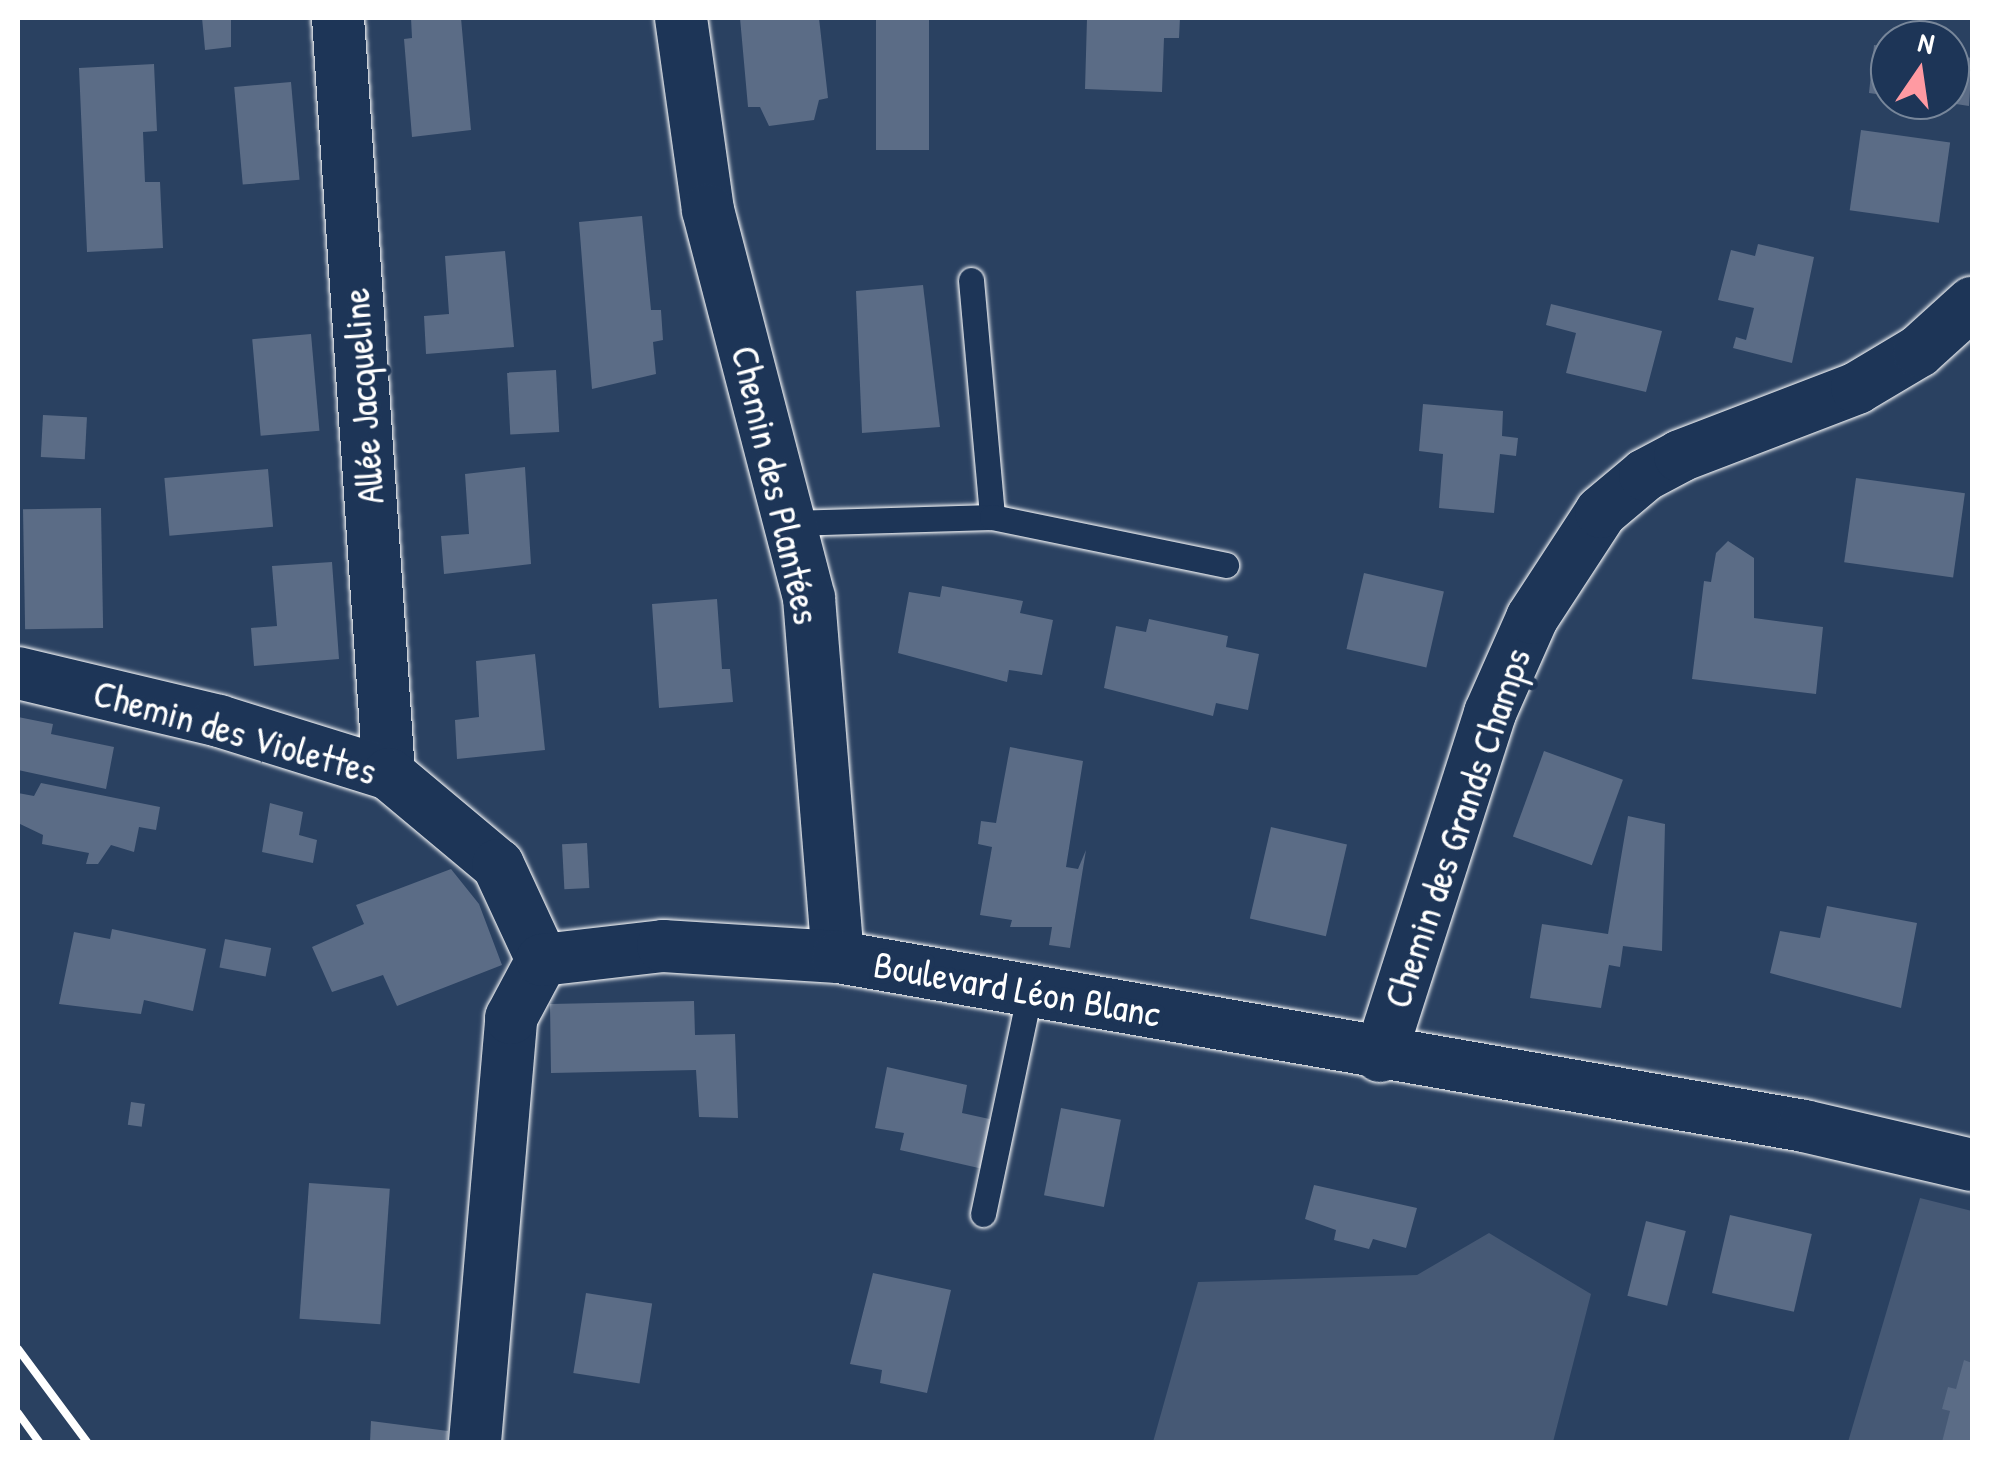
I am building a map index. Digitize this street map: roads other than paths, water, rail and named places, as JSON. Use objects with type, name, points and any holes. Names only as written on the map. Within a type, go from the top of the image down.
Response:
[{"type":"street","name":"Allée Jacqueline","points":[[338,18],[388,774]]},
{"type":"street","name":"Chemin des Plantées","points":[[681,18],[708,210],[810,598],[838,957]]},
{"type":"street","name":"Chemin des Grands Champs","points":[[1380,1056],[1490,713],[1532,618],[1601,512],[1644,474],[1680,456],[1857,388],[1919,352],[1972,304]]},
{"type":"street","name":"Chemin des Violettes","points":[[18,672],[219,721],[388,774],[498,866],[542,960]]},
{"type":"street","name":"Boulevard Léon Blanc","points":[[542,960],[662,946],[838,957],[1380,1056],[1804,1126],[1972,1165]]},
{"type":"street","points":[[474,1442],[511,1018],[542,960]]},
{"type":"lane","points":[[970,280],[992,517]]},
{"type":"lane","points":[[790,523],[992,517],[1226,566]]},
{"type":"lane","points":[[983,1214],[1030,991]]},
{"type":"railway","points":[[18,1349],[87,1442]]},
{"type":"railway","points":[[18,1413],[39,1442]]}]
